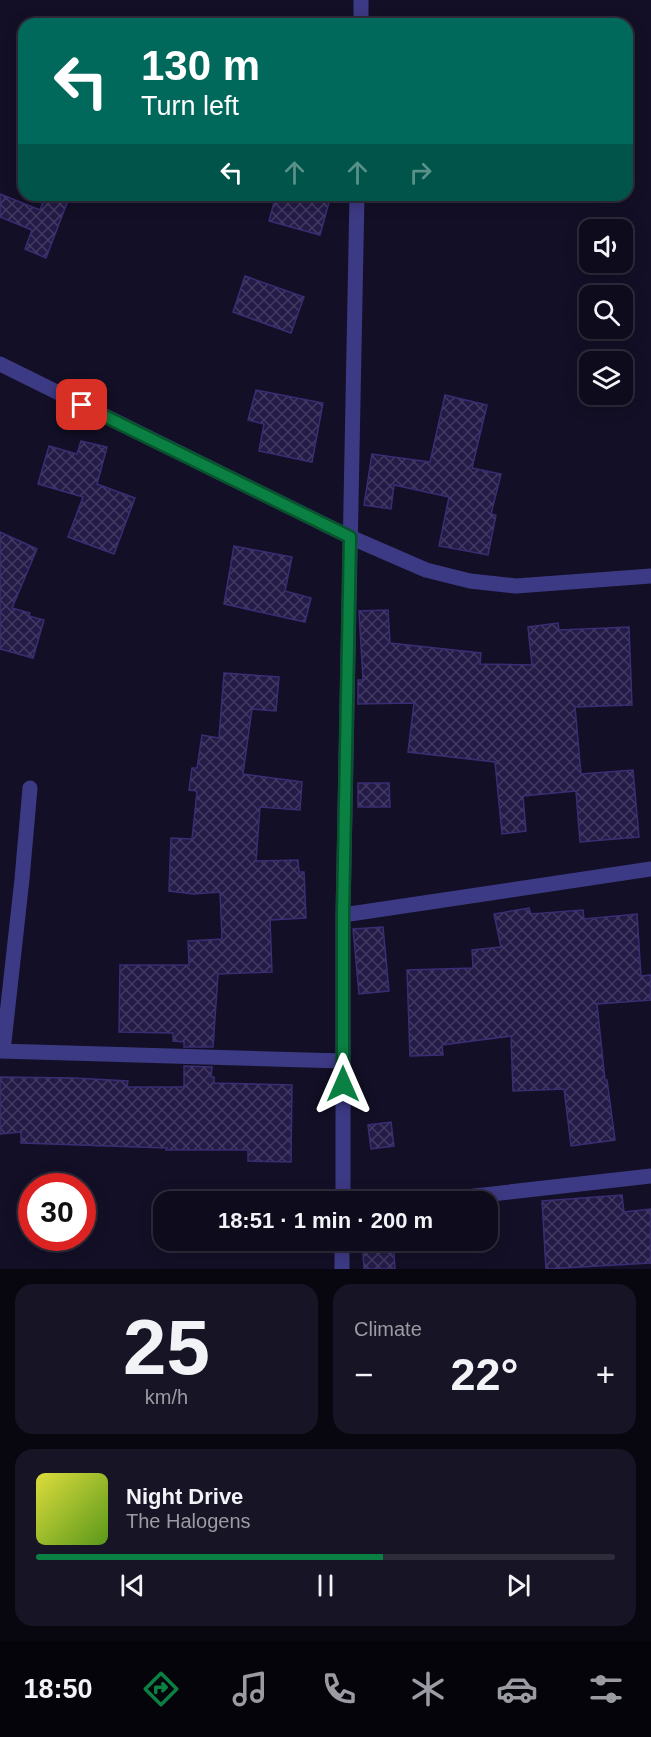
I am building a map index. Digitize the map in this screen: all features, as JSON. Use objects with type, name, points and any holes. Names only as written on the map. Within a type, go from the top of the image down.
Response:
[{"type":"street","points":[[361,0],[361,18]]},
{"type":"street","points":[[343,1191],[343,915],[357,201]]},
{"type":"street","points":[[0,364],[350,537],[426,570],[470,580],[516,586],[651,576]]},
{"type":"street","points":[[30,788],[2,1051],[343,1061]]},
{"type":"street","points":[[343,915],[651,869]]},
{"type":"street","points":[[498,1193],[651,1176]]},
{"type":"street","points":[[342,1251],[342,1269]]},
{"type":"building","points":[[0,194],[40,210],[44,201],[68,201],[46,258],[25,249],[32,230],[0,217]]},
{"type":"building","points":[[274,201],[329,201],[320,235],[269,221]]},
{"type":"building","points":[[245,276],[304,297],[291,333],[233,312]]},
{"type":"building","points":[[256,390],[323,403],[312,462],[259,451],[264,424],[248,420]]},
{"type":"building","points":[[445,395],[487,405],[472,468],[501,474],[491,514],[496,515],[488,555],[439,546],[449,497],[394,485],[391,509],[364,505],[372,454],[430,462]]},
{"type":"building","points":[[81,441],[107,447],[97,484],[135,498],[114,554],[68,537],[83,497],[38,484],[49,446],[77,454]]},
{"type":"building","points":[[0,532],[37,549],[12,608],[44,620],[33,658],[0,649]]},
{"type":"building","points":[[234,546],[292,557],[285,591],[311,598],[305,622],[224,604]]},
{"type":"building","points":[[388,610],[390,643],[481,653],[480,664],[532,665],[528,627],[558,623],[559,630],[629,627],[632,705],[575,707],[581,774],[633,770],[639,837],[580,842],[576,791],[523,796],[526,831],[502,834],[495,762],[408,752],[414,703],[358,704],[358,680],[363,680],[359,611]]},
{"type":"building","points":[[224,673],[279,677],[276,711],[252,709],[243,774],[302,782],[300,810],[260,807],[256,861],[298,860],[299,872],[304,872],[306,918],[270,920],[272,972],[218,974],[213,1047],[184,1047],[184,1042],[173,1041],[173,1033],[119,1032],[120,965],[189,965],[188,941],[222,939],[220,892],[194,894],[169,891],[171,838],[192,839],[197,791],[189,790],[192,768],[197,768],[202,735],[219,738]]},
{"type":"building","points":[[358,783],[389,783],[390,807],[358,807]]},
{"type":"building","points":[[529,908],[531,914],[583,910],[584,919],[637,914],[641,976],[651,975],[651,1000],[597,1004],[605,1080],[607,1080],[615,1140],[571,1146],[564,1089],[513,1091],[511,1036],[442,1045],[443,1055],[410,1056],[407,970],[473,968],[472,950],[501,947],[494,914]]},
{"type":"building","points":[[383,927],[389,991],[359,994],[353,929]]},
{"type":"building","points":[[184,1066],[212,1067],[211,1077],[214,1077],[214,1083],[292,1085],[291,1162],[248,1161],[248,1150],[166,1150],[167,1148],[21,1143],[21,1132],[0,1134],[0,1077],[128,1081],[127,1087],[184,1087]]},
{"type":"building","points":[[391,1122],[394,1146],[371,1149],[368,1125]]},
{"type":"building","points":[[622,1195],[624,1212],[651,1209],[651,1263],[546,1269],[542,1201]]},
{"type":"building","points":[[363,1251],[394,1251],[395,1269],[364,1269]]},
{"type":"route","points":[[82,405],[350,537],[343,915],[343,1084]]}]
